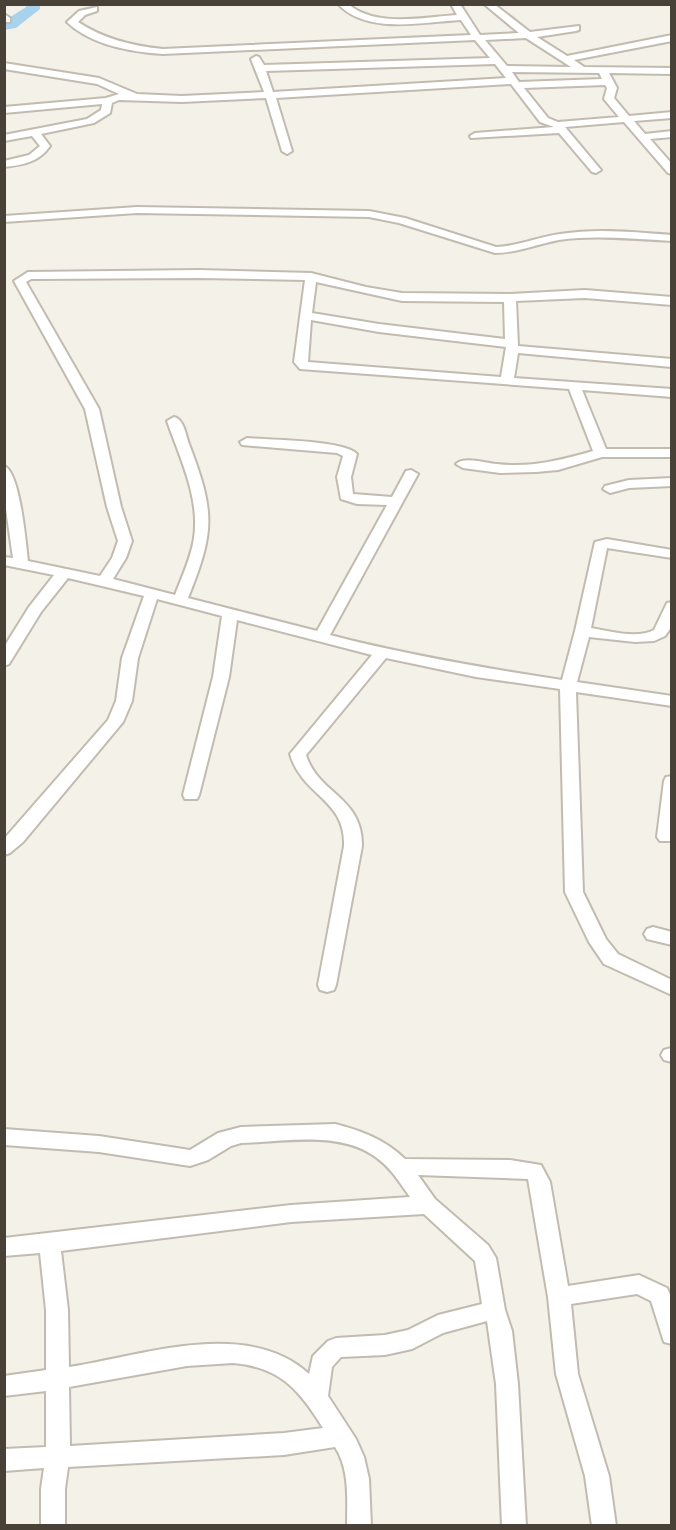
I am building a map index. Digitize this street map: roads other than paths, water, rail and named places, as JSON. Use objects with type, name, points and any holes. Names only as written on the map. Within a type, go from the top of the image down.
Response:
[{"type":"street","points":[[342,4],[357,16],[372,19],[463,17]]},
{"type":"street","points":[[455,4],[477,37],[544,120],[559,128],[596,170]]},
{"type":"street","points":[[488,4],[582,70]]},
{"type":"street","points":[[94,9],[82,13],[72,22],[101,40],[165,52],[477,37],[576,28]]},
{"type":"street","points":[[566,59],[672,38]]},
{"type":"street","points":[[230,50],[255,58],[259,62],[271,94],[287,151]]},
{"type":"street","points":[[260,68],[501,65],[582,70],[672,71]]},
{"type":"street","points":[[4,66],[99,81],[135,97]]},
{"type":"street","points":[[602,70],[612,90],[608,96],[609,99],[672,171]]},
{"type":"street","points":[[4,110],[107,101],[118,97],[192,99],[514,83],[609,81]]},
{"type":"street","points":[[4,138],[90,121],[106,111],[107,101]]},
{"type":"street","points":[[475,136],[672,115]]},
{"type":"street","points":[[4,164],[22,162],[42,152],[45,146],[35,132]]},
{"type":"street","points":[[642,137],[672,134]]},
{"type":"street","points":[[4,219],[137,210],[369,214],[401,220],[495,250],[509,250],[560,237],[582,235],[672,238]]},
{"type":"street","points":[[104,581],[120,558],[125,541],[114,507],[94,416],[33,306],[20,281],[21,278],[28,276],[200,274],[311,277],[366,291],[402,297],[510,298],[585,294],[672,301]]},
{"type":"street","points":[[311,277],[308,316],[300,362],[304,366],[672,393]]},
{"type":"street","points":[[507,381],[511,351],[510,298]]},
{"type":"street","points":[[308,316],[511,351],[540,351],[672,363]]},
{"type":"street","points":[[574,386],[601,453]]},
{"type":"street","points":[[174,421],[201,504],[202,531],[197,555],[179,602]]},
{"type":"street","points":[[247,442],[340,448],[350,454],[344,477],[346,496],[357,500],[396,501]]},
{"type":"street","points":[[463,464],[500,469],[536,468],[558,466],[601,453],[672,453]]},
{"type":"street","points":[[4,470],[11,492],[21,562]]},
{"type":"street","points":[[321,638],[411,474]]},
{"type":"street","points":[[610,489],[629,484],[672,482]]},
{"type":"street","points":[[672,554],[607,543],[600,545],[584,631],[568,685],[574,892],[598,942],[611,960],[672,988]]},
{"type":"street","points":[[4,561],[21,562],[104,581],[230,616],[382,653],[476,672],[672,701]]},
{"type":"street","points":[[4,661],[34,610],[64,573]]},
{"type":"street","points":[[4,849],[17,838],[115,722],[124,701],[130,658],[152,593]]},
{"type":"street","points":[[584,631],[639,638],[655,637],[661,632],[672,606]]},
{"type":"street","points":[[191,795],[221,677],[230,616]]},
{"type":"street","points":[[327,985],[353,846],[352,826],[345,813],[300,765],[298,754],[382,653]]},
{"type":"street","points":[[666,837],[672,781]]},
{"type":"street","points":[[652,934],[672,939]]},
{"type":"street","points":[[4,1137],[99,1144],[190,1158],[225,1139],[241,1136],[335,1132],[360,1138],[385,1152],[400,1167],[428,1205],[472,1243],[485,1258],[494,1310],[501,1331],[507,1384],[514,1526]]},
{"type":"street","points":[[400,1167],[510,1168],[534,1171],[540,1182],[559,1297],[567,1374],[597,1476],[604,1526]]},
{"type":"street","points":[[4,1247],[50,1245],[347,1207],[428,1205]]},
{"type":"street","points":[[50,1245],[57,1310],[58,1379],[58,1456],[53,1489],[53,1526]]},
{"type":"street","points":[[559,1297],[639,1284],[658,1295],[668,1317],[672,1335]]},
{"type":"street","points":[[317,1397],[321,1363],[336,1348],[385,1346],[412,1339],[438,1325],[494,1310]]},
{"type":"street","points":[[4,1386],[186,1358],[243,1353],[270,1360],[297,1377],[317,1397],[351,1449],[359,1487],[359,1526]]},
{"type":"street","points":[[4,1460],[284,1444],[341,1436]]},
{"type":"waterway","points":[[4,26],[11,25],[33,9],[33,4]]}]
